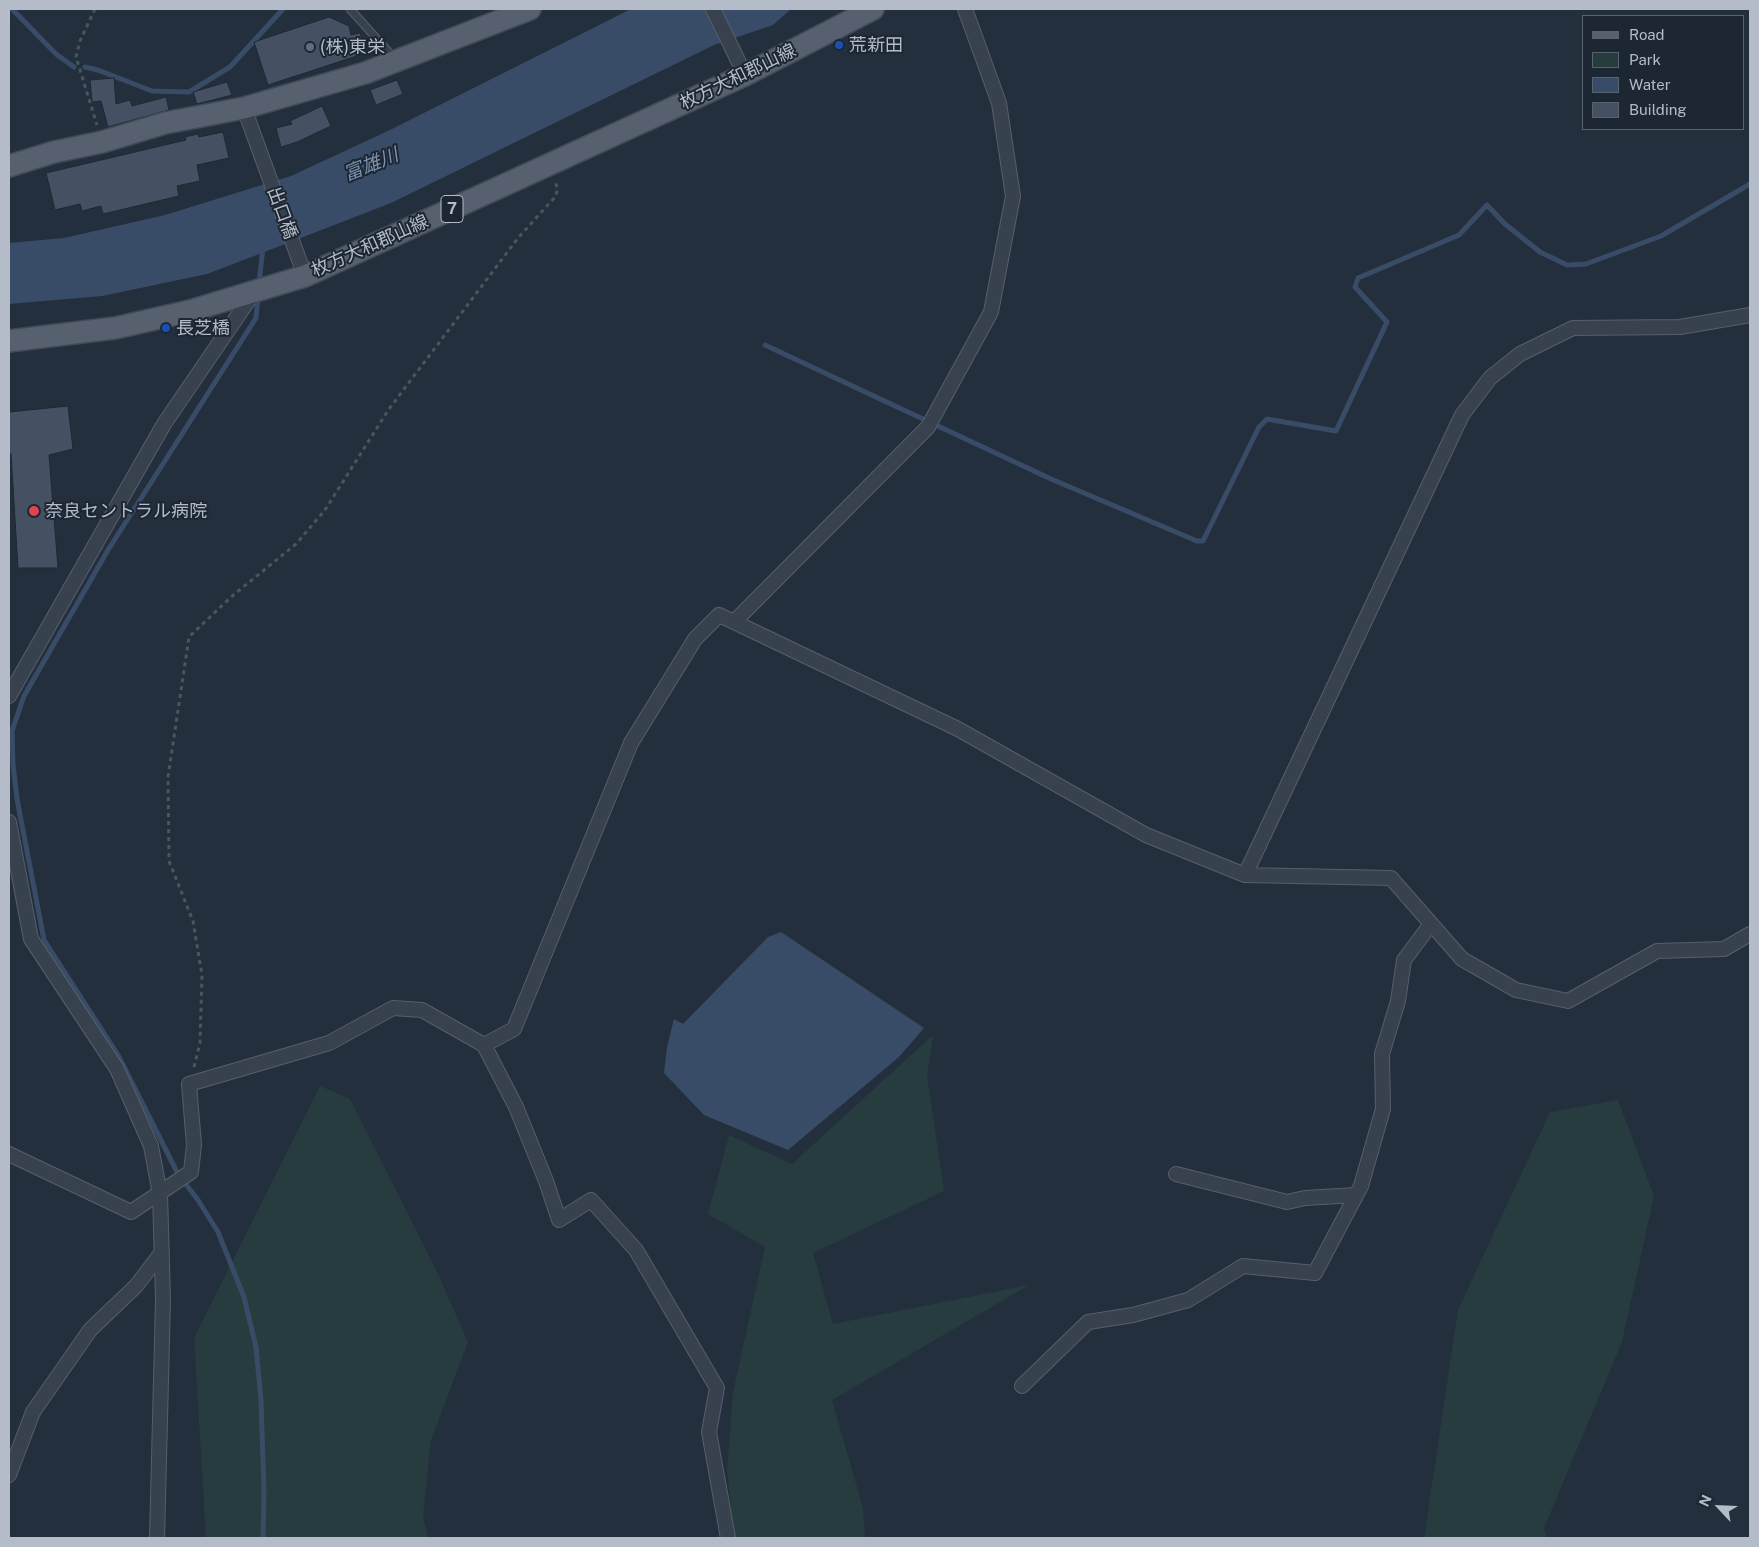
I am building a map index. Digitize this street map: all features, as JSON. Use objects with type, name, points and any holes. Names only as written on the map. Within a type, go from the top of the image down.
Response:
[{"type":"main road","points":[[9,166],[54,152],[102,142],[165,122],[244,108],[365,73],[530,9]]},
{"type":"main road","name":"枚方大和郡山線","points":[[9,341],[115,328],[190,311],[254,291],[302,268],[550,164],[745,76],[873,9]]},
{"type":"street","points":[[713,9],[745,76]]},
{"type":"street","points":[[734,622],[928,427],[991,312],[1013,196],[999,103],[965,9]]},
{"type":"street","name":"出口橋","points":[[244,108],[302,268]]},
{"type":"street","points":[[9,696],[164,424],[254,291]]},
{"type":"street","points":[[1245,875],[1462,415],[1490,378],[1520,354],[1573,328],[1680,327],[1750,315]]},
{"type":"street","points":[[484,1045],[514,1029],[631,743],[695,639],[719,615],[958,728],[1146,835],[1245,875],[1391,878],[1462,959],[1516,990],[1568,1000],[1657,951],[1724,949],[1750,934]]},
{"type":"street","points":[[9,822],[31,939],[117,1069],[151,1146],[160,1194],[163,1300],[157,1538]]},
{"type":"street","points":[[1022,1386],[1088,1322],[1133,1315],[1188,1300],[1243,1266],[1315,1273],[1361,1186],[1382,1109],[1382,1054],[1398,1001],[1404,960],[1431,924]]},
{"type":"street","points":[[9,1154],[131,1212],[191,1172],[194,1145],[189,1084],[329,1044],[393,1008],[422,1010],[484,1045],[516,1107],[546,1180],[559,1220],[590,1200],[636,1250],[717,1388],[709,1432],[728,1538]]},
{"type":"street","points":[[1176,1174],[1287,1202],[1305,1198],[1356,1195]]},
{"type":"street","points":[[9,1475],[33,1412],[38,1404],[90,1330],[136,1286],[162,1252]]},
{"type":"lane","points":[[350,9],[396,61]]},
{"type":"path","points":[[95,9],[80,41],[76,57],[102,142]]},
{"type":"path","points":[[189,1084],[200,1043],[202,975],[193,921],[169,861],[168,777],[189,637],[232,597],[296,544],[325,510],[389,409],[518,238],[555,197],[558,189],[550,164]]},
{"type":"green space","points":[[933,1035],[927,1076],[944,1191],[813,1253],[833,1324],[1029,1285],[832,1400],[863,1508],[865,1538],[734,1538],[727,1469],[733,1392],[765,1247],[708,1214],[729,1135],[792,1164]]},
{"type":"green space","points":[[320,1086],[350,1099],[438,1274],[468,1342],[431,1440],[423,1516],[428,1538],[206,1538],[194,1338]]},
{"type":"green space","points":[[1618,1100],[1654,1196],[1622,1342],[1544,1528],[1547,1538],[1424,1538],[1458,1310],[1550,1112]]},
{"type":"water","name":"富雄川","points":[[631,9],[791,9],[773,25],[714,45],[391,203],[207,274],[102,296],[9,304],[9,243],[64,238],[165,215],[291,176],[390,130]]},
{"type":"water","points":[[781,932],[924,1028],[899,1057],[788,1150],[704,1115],[664,1073],[667,1047],[674,1019],[683,1024],[768,937]]},
{"type":"building","name":"(株)東栄","points":[[329,17],[349,26],[351,35],[360,33],[366,53],[268,85],[254,42]]},
{"type":"building","points":[[114,78],[116,104],[130,100],[132,106],[166,97],[169,110],[108,127],[101,101],[92,102],[90,80]]},
{"type":"building","points":[[397,80],[403,94],[376,105],[370,90]]},
{"type":"building","points":[[227,82],[232,95],[197,104],[193,92]]},
{"type":"building","points":[[322,106],[331,126],[297,142],[281,147],[276,128],[292,124],[290,121]]},
{"type":"building","points":[[223,132],[229,158],[197,165],[200,181],[177,186],[179,196],[103,214],[101,206],[82,211],[80,204],[55,210],[46,173],[186,140],[185,137],[198,134],[199,137]]},
{"type":"building","name":"奈良セントラル病院","points":[[68,406],[73,449],[49,455],[58,568],[18,568],[11,454],[9,454],[9,412]]},
{"type":"waterway","points":[[12,9],[56,54],[74,67]]},
{"type":"waterway","points":[[85,67],[98,70],[152,91],[189,92],[230,67],[283,9]]},
{"type":"waterway","points":[[765,345],[1051,479],[1197,541],[1203,541],[1259,427],[1267,419],[1336,431],[1387,322],[1355,287],[1358,278],[1459,235],[1487,205],[1505,224],[1540,252],[1567,265],[1586,264],[1661,236],[1750,184]]},
{"type":"waterway","points":[[259,283],[263,247]]},
{"type":"waterway","points":[[258,297],[256,318],[108,550],[24,696],[12,731],[17,799],[44,940],[118,1055],[178,1174],[198,1200],[218,1232],[244,1297],[256,1347],[261,1400],[264,1491],[263,1538]]},
{"type":"place","name":"荒新田","points":[[839,45]]},
{"type":"place","name":"(株)東栄","points":[[310,47]]},
{"type":"place","name":"長芝橋","points":[[166,328]]},
{"type":"place","name":"奈良セントラル病院","points":[[34,511]]}]
